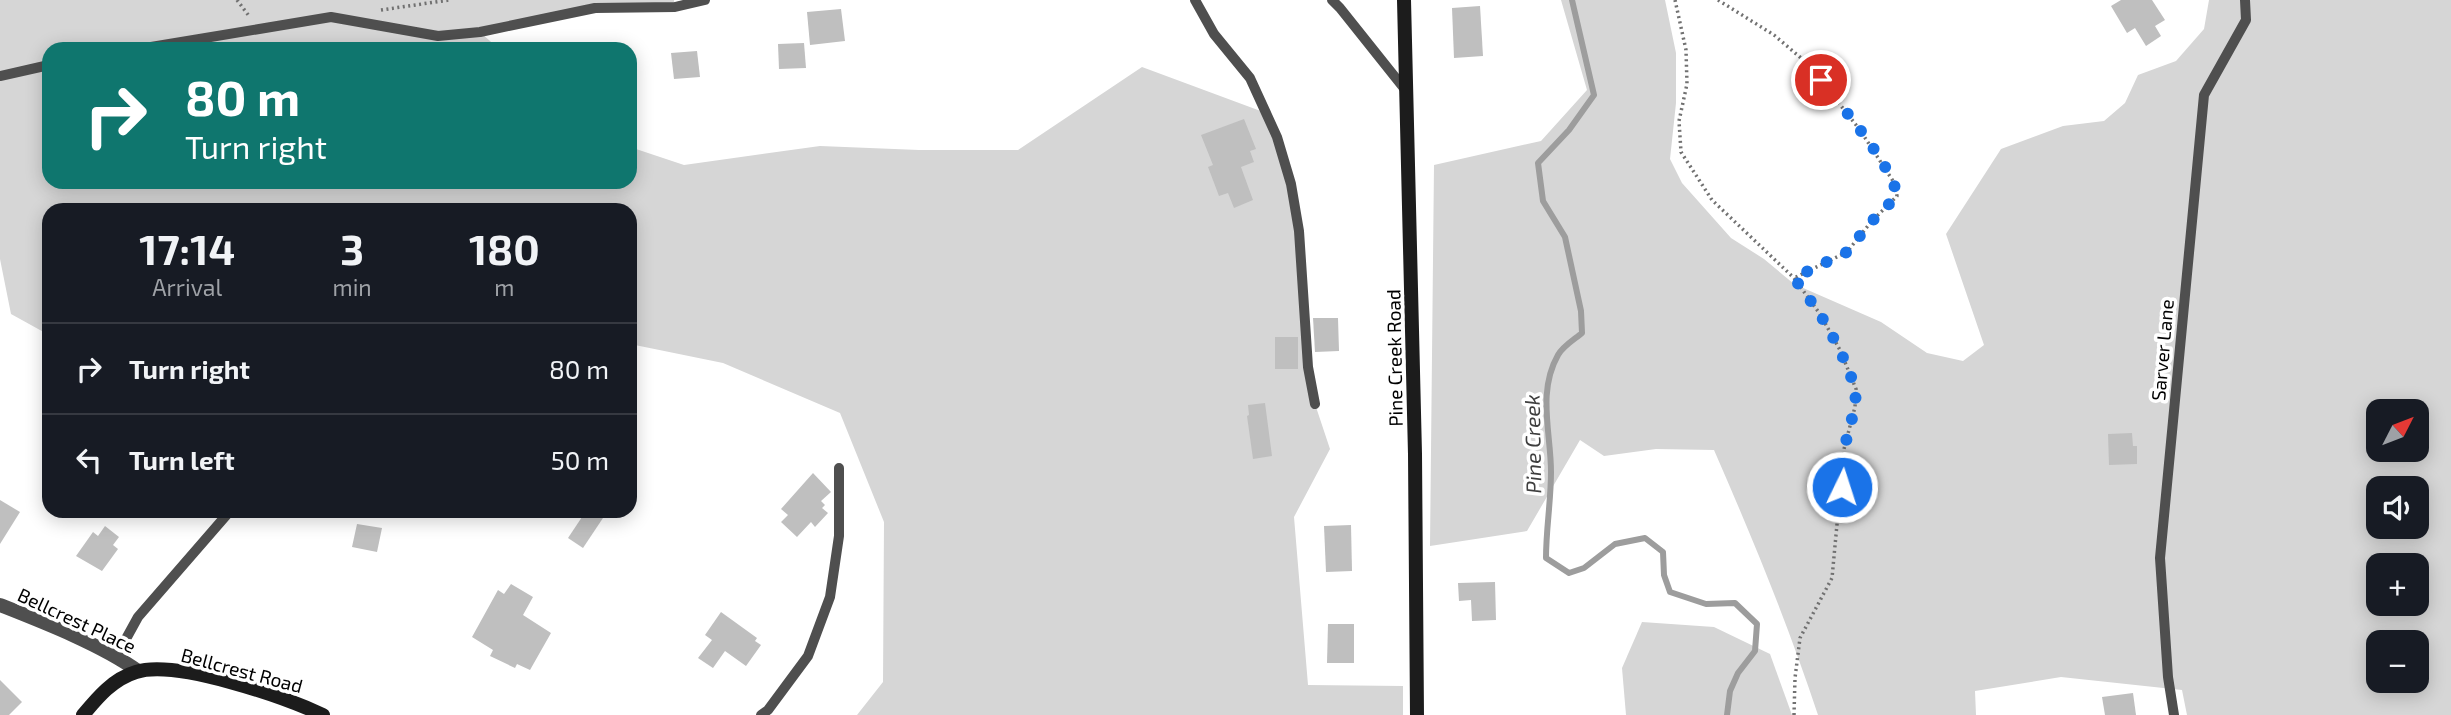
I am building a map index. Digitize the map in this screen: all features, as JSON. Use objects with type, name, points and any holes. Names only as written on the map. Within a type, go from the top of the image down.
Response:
[{"type":"street","name":"Pine Creek Road","points":[[1404,0],[1415,454],[1417,715]]},
{"type":"street","name":"Bellcrest Place","points":[[0,605],[116,657],[138,671]]},
{"type":"street","name":"Bellcrest Road","points":[[83,715],[108,687],[138,671],[162,669],[247,687],[323,715]]},
{"type":"lane","points":[[182,42],[331,18],[438,36],[480,32],[595,8],[675,7],[705,0]]},
{"type":"lane","points":[[1195,0],[1214,34],[1250,78],[1277,137],[1292,184],[1299,231],[1308,367],[1315,404]]},
{"type":"lane","points":[[1332,0],[1407,92]]},
{"type":"lane","name":"Sarver Lane","points":[[2174,715],[2168,677],[2160,558],[2202,108],[2204,95],[2246,20],[2245,0]]},
{"type":"lane","points":[[0,75],[42,66]]},
{"type":"lane","points":[[761,715],[768,710],[808,656],[830,597],[839,536],[839,468]]},
{"type":"lane","points":[[116,657],[138,617],[224,518]]},
{"type":"path","points":[[370,12],[449,0]]},
{"type":"path","points":[[1675,0],[1686,50],[1687,84],[1679,121],[1681,152],[1712,200],[1794,278],[1820,314],[1840,350],[1856,389],[1855,407],[1844,449],[1832,578],[1800,638],[1794,715]]},
{"type":"path","points":[[1718,0],[1774,35],[1808,64],[1860,130],[1895,184],[1897,196],[1847,252],[1794,278]]},
{"type":"shaded area","points":[[0,0],[674,0],[675,7],[595,8],[481,33],[491,42],[42,42],[42,189],[637,189],[637,149],[684,165],[820,146],[1018,150],[1142,67],[1266,113],[1291,184],[1315,404],[1330,449],[1294,517],[1308,685],[1403,686],[1403,715],[857,715],[883,682],[884,522],[840,413],[723,363],[637,345],[637,203],[42,203],[42,331],[11,314],[0,259]]},
{"type":"shaded area","points":[[1561,0],[1665,0],[1676,53],[1676,103],[1670,159],[1682,183],[1731,238],[1764,259],[1794,284],[1881,322],[1927,353],[1963,361],[1984,345],[1946,234],[2001,149],[2063,126],[2104,121],[2125,103],[2138,75],[2176,61],[2204,29],[2209,0],[2451,0],[2451,715],[2187,715],[2182,690],[2061,677],[1975,691],[1976,715],[1818,715],[1769,581],[1714,450],[1656,449],[1604,456],[1580,440],[1527,531],[1430,546],[1434,165],[1541,141],[1587,90]]},
{"type":"shaded area","points":[[1642,622],[1714,627],[1770,654],[1792,715],[1626,715],[1622,668]]},
{"type":"building","points":[[2121,0],[2152,0],[2165,20],[2155,26],[2161,36],[2146,46],[2135,28],[2127,33],[2111,6]]},
{"type":"building","points":[[1480,6],[1483,56],[1454,58],[1452,8]]},
{"type":"building","points":[[841,9],[845,41],[810,45],[807,12]]},
{"type":"building","points":[[804,43],[806,68],[779,69],[778,44]]},
{"type":"building","points":[[697,51],[700,77],[674,79],[671,53]]},
{"type":"building","points":[[1244,119],[1256,149],[1250,151],[1254,162],[1241,167],[1253,200],[1234,208],[1228,193],[1219,196],[1208,167],[1213,165],[1201,135]]},
{"type":"building","points":[[1313,318],[1338,318],[1339,351],[1315,352]]},
{"type":"building","points":[[1275,337],[1298,337],[1298,369],[1275,369]]},
{"type":"building","points":[[1265,403],[1272,456],[1253,459],[1248,405]]},
{"type":"building","points":[[2132,433],[2133,446],[2137,446],[2137,464],[2109,465],[2108,434]]},
{"type":"building","points":[[813,473],[831,492],[821,501],[825,505],[822,508],[828,513],[815,527],[811,522],[797,537],[781,522],[788,515],[781,509]]},
{"type":"building","points":[[0,500],[20,512],[0,544]]},
{"type":"building","points":[[581,518],[603,518],[583,548],[568,538]]},
{"type":"building","points":[[357,524],[382,528],[377,552],[352,547]]},
{"type":"building","points":[[1351,525],[1352,571],[1326,572],[1324,526]]},
{"type":"building","points":[[105,526],[119,537],[113,545],[118,549],[102,571],[76,556],[93,532],[98,536]]},
{"type":"building","points":[[1495,582],[1496,620],[1472,621],[1471,600],[1459,601],[1458,583]]},
{"type":"building","points":[[511,584],[533,597],[523,615],[551,633],[530,670],[517,664],[515,668],[490,656],[493,650],[472,637],[498,590],[504,594]]},
{"type":"building","points":[[721,612],[757,638],[755,641],[761,645],[746,666],[725,651],[713,668],[698,658],[712,640],[705,635]]},
{"type":"building","points":[[1328,624],[1354,624],[1354,663],[1327,663]]},
{"type":"building","points":[[0,680],[22,702],[9,715],[0,715]]},
{"type":"building","points":[[2133,693],[2136,715],[2105,715],[2102,697]]},
{"type":"waterway","name":"Pine Creek","points":[[1572,0],[1594,95],[1569,130],[1538,163],[1543,201],[1565,237],[1581,311],[1582,333],[1560,352],[1548,383],[1551,472],[1546,558],[1569,573],[1584,568],[1615,544],[1645,538],[1663,552],[1664,575],[1670,592],[1706,604],[1735,603],[1757,624],[1755,651],[1738,673],[1730,691],[1727,715]]},
{"type":"route","points":[[1821,80],[1860,130],[1895,184],[1897,196],[1847,252],[1794,278],[1820,314],[1840,350],[1856,389],[1855,407],[1844,449],[1842,487]]}]
